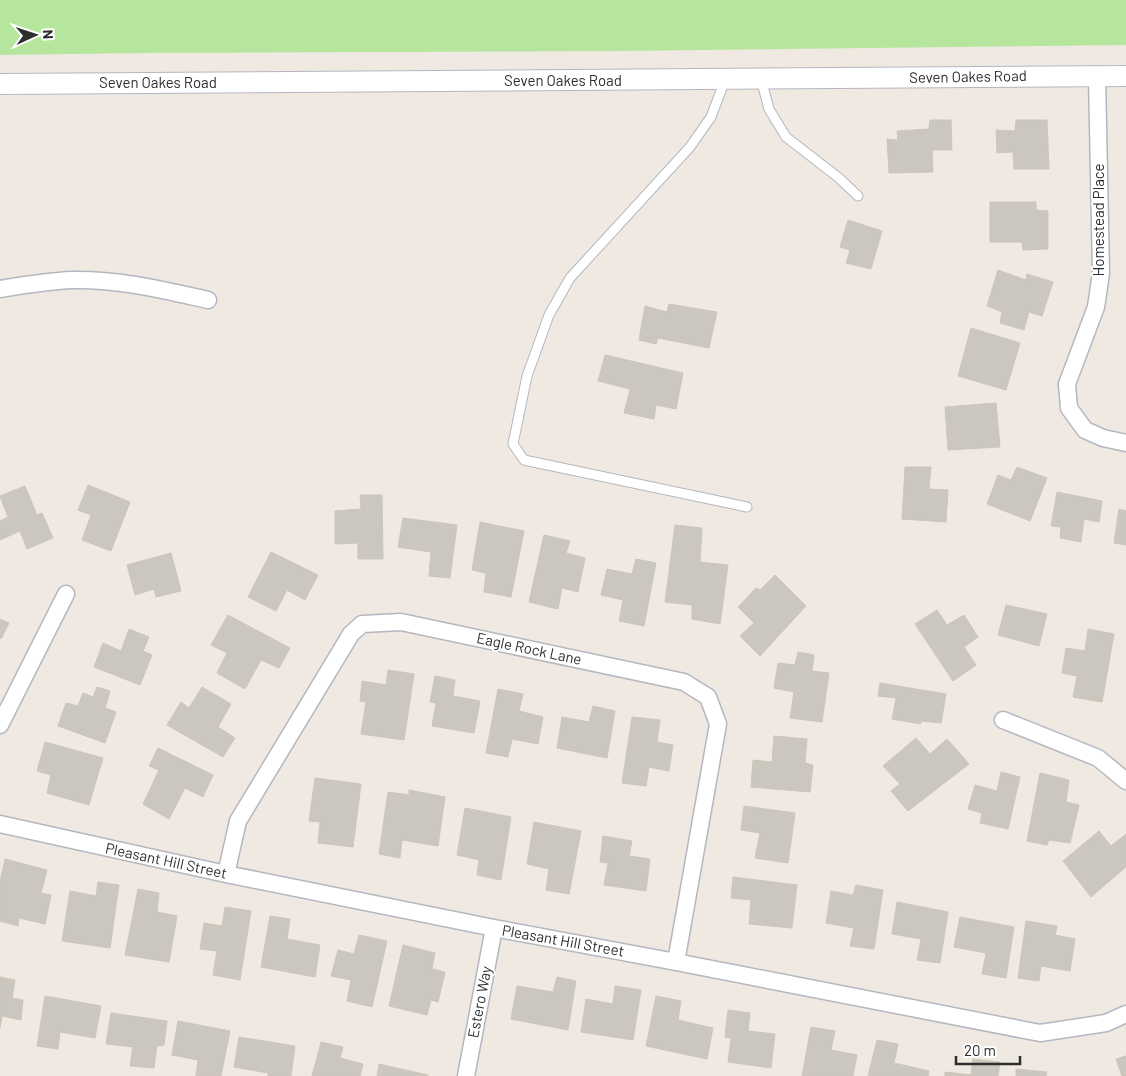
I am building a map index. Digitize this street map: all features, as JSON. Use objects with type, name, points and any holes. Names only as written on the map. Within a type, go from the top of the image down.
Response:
[{"type":"street","name":"Homestead Place","points":[[1097,76],[1101,273],[1096,307],[1067,384],[1069,408],[1085,430],[1103,438],[1126,443]]},
{"type":"street","name":"Seven Oakes Road","points":[[0,84],[1126,76]]},
{"type":"street","points":[[0,289],[63,281],[106,282],[146,287],[208,300]]},
{"type":"street","points":[[0,724],[66,594]]},
{"type":"street","name":"Eagle Rock Lane","points":[[226,874],[238,821],[351,634],[362,624],[401,622],[684,682],[708,697],[718,724],[676,962]]},
{"type":"street","points":[[1003,720],[1098,758],[1126,781]]},
{"type":"street","name":"Pleasant Hill Street","points":[[0,824],[226,874],[494,928],[1040,1033],[1106,1023],[1126,1014]]},
{"type":"street","name":"Estero Way","points":[[466,1076],[494,928]]},
{"type":"lane","points":[[761,79],[769,109],[786,137],[840,178],[858,196]]},
{"type":"lane","points":[[726,80],[711,117],[690,147],[570,278],[549,315],[527,376],[513,444],[524,460],[746,507]]},
{"type":"green space","points":[[0,0],[1126,0],[1126,45],[621,51],[0,55]]},
{"type":"building","points":[[930,120],[951,120],[952,150],[932,150],[933,172],[889,173],[887,139],[898,140],[897,131],[929,129]]},
{"type":"building","points":[[1016,120],[1047,120],[1049,169],[1014,169],[1013,152],[997,153],[996,130],[1015,131]]},
{"type":"building","points":[[990,202],[1036,202],[1036,210],[1048,211],[1048,249],[1023,250],[1022,242],[990,242]]},
{"type":"building","points":[[848,220],[882,231],[871,269],[846,263],[850,250],[840,247]]},
{"type":"building","points":[[998,270],[1026,280],[1027,274],[1053,282],[1042,316],[1029,312],[1024,330],[1000,323],[1002,312],[987,306]]},
{"type":"building","points":[[669,304],[717,312],[709,348],[658,338],[656,344],[639,340],[645,306],[667,312]]},
{"type":"building","points":[[971,328],[1020,343],[1006,390],[958,376]]},
{"type":"building","points":[[605,355],[683,373],[676,409],[656,405],[654,419],[624,413],[630,389],[598,381]]},
{"type":"building","points":[[996,403],[1000,447],[948,450],[945,407]]},
{"type":"building","points":[[905,467],[931,467],[929,489],[948,490],[946,522],[902,519]]},
{"type":"building","points":[[1017,467],[1047,478],[1030,521],[987,504],[998,475],[1011,480]]},
{"type":"building","points":[[88,485],[130,502],[111,551],[82,540],[91,515],[78,510]]},
{"type":"building","points":[[25,486],[37,515],[42,513],[53,538],[27,549],[20,531],[0,540],[0,521],[8,517],[0,496]]},
{"type":"building","points":[[1057,492],[1102,501],[1099,522],[1084,519],[1081,542],[1060,538],[1061,527],[1051,526]]},
{"type":"building","points":[[360,495],[382,495],[383,559],[358,559],[358,543],[335,544],[335,511],[361,509]]},
{"type":"building","points":[[1119,509],[1126,511],[1126,545],[1114,543]]},
{"type":"building","points":[[403,518],[457,525],[450,578],[429,576],[431,552],[398,547]]},
{"type":"building","points":[[480,522],[524,531],[511,597],[484,592],[486,573],[472,570]]},
{"type":"building","points":[[675,525],[702,528],[700,562],[728,565],[720,624],[692,619],[692,605],[665,602]]},
{"type":"building","points":[[544,535],[570,541],[566,553],[585,558],[578,592],[562,588],[558,609],[529,602]]},
{"type":"building","points":[[271,552],[318,575],[305,600],[287,590],[276,611],[248,597]]},
{"type":"building","points":[[171,553],[181,591],[156,597],[154,589],[135,595],[127,565]]},
{"type":"building","points":[[636,559],[656,563],[644,626],[619,621],[623,600],[601,595],[607,569],[632,574]]},
{"type":"building","points":[[775,575],[806,606],[760,656],[740,636],[754,623],[738,607],[756,588],[760,590]]},
{"type":"building","points":[[1006,605],[1047,614],[1039,646],[998,635]]},
{"type":"building","points":[[937,610],[947,625],[964,615],[978,637],[964,647],[976,665],[953,681],[915,624]]},
{"type":"building","points":[[228,615],[290,648],[279,668],[261,660],[245,689],[217,673],[227,653],[211,645]]},
{"type":"building","points":[[0,619],[9,623],[1,639],[0,638]]},
{"type":"building","points":[[129,629],[149,637],[143,651],[152,655],[140,685],[94,667],[103,643],[121,651]]},
{"type":"building","points":[[1088,629],[1114,634],[1102,702],[1073,697],[1077,676],[1062,673],[1066,648],[1085,651]]},
{"type":"building","points":[[798,652],[814,655],[812,671],[829,673],[822,722],[790,718],[794,692],[774,688],[778,663],[795,665]]},
{"type":"building","points":[[388,670],[414,674],[404,740],[361,734],[366,702],[360,701],[362,681],[386,685]]},
{"type":"building","points":[[435,676],[455,680],[453,696],[480,701],[474,733],[432,726],[436,703],[430,702]]},
{"type":"building","points":[[880,683],[946,694],[941,723],[920,721],[921,724],[892,719],[896,698],[878,696]]},
{"type":"building","points":[[97,687],[110,691],[105,708],[116,712],[105,743],[58,726],[66,703],[78,706],[83,693],[93,697]]},
{"type":"building","points":[[202,687],[231,704],[218,727],[235,738],[223,757],[167,725],[181,702],[189,708]]},
{"type":"building","points":[[498,689],[523,694],[519,711],[543,717],[538,744],[512,739],[508,757],[486,753]]},
{"type":"building","points":[[593,706],[615,711],[607,758],[557,748],[562,717],[589,722]]},
{"type":"building","points":[[632,717],[660,720],[657,742],[673,745],[669,771],[649,767],[646,786],[622,783]]},
{"type":"building","points":[[774,736],[807,739],[805,763],[813,765],[810,792],[751,787],[753,760],[772,762]]},
{"type":"building","points":[[916,738],[930,754],[947,739],[969,764],[908,811],[891,791],[900,784],[883,766]]},
{"type":"building","points":[[45,742],[103,758],[89,805],[47,793],[51,775],[37,771]]},
{"type":"building","points":[[158,748],[213,775],[203,797],[185,788],[169,819],[143,804],[159,770],[149,766]]},
{"type":"building","points":[[1001,772],[1020,777],[1008,829],[980,823],[982,813],[968,809],[975,785],[997,791]]},
{"type":"building","points":[[1040,773],[1069,780],[1066,802],[1079,805],[1070,843],[1049,840],[1047,845],[1027,841]]},
{"type":"building","points":[[315,778],[361,784],[353,847],[318,843],[320,822],[309,821]]},
{"type":"building","points":[[409,790],[445,797],[438,846],[402,840],[400,858],[379,854],[388,792],[409,795]]},
{"type":"building","points":[[744,806],[795,813],[788,863],[755,858],[760,833],[741,830]]},
{"type":"building","points":[[465,808],[511,817],[501,880],[477,875],[479,860],[457,855]]},
{"type":"building","points":[[534,822],[581,831],[569,894],[546,890],[549,869],[527,864]]},
{"type":"building","points":[[1099,831],[1111,846],[1126,834],[1126,867],[1091,897],[1063,861]]},
{"type":"building","points":[[603,836],[632,841],[629,856],[650,859],[646,891],[604,885],[608,863],[600,862]]},
{"type":"building","points":[[5,859],[47,870],[41,893],[51,895],[45,924],[19,918],[18,926],[0,921],[0,882]]},
{"type":"building","points":[[733,877],[797,885],[792,928],[749,924],[751,900],[731,898]]},
{"type":"building","points":[[98,882],[119,885],[110,948],[62,941],[70,891],[96,896]]},
{"type":"building","points":[[856,885],[883,890],[874,949],[850,946],[854,928],[826,923],[831,891],[853,895]]},
{"type":"building","points":[[138,889],[159,893],[157,912],[177,916],[169,962],[125,955]]},
{"type":"building","points":[[897,902],[948,912],[940,963],[917,960],[921,939],[892,934]]},
{"type":"building","points":[[225,907],[251,911],[240,980],[213,975],[217,951],[200,949],[204,923],[222,926]]},
{"type":"building","points":[[270,916],[290,919],[287,939],[320,945],[315,977],[261,967]]},
{"type":"building","points":[[960,917],[1014,927],[1006,978],[982,974],[986,953],[954,947]]},
{"type":"building","points":[[1026,921],[1057,926],[1055,935],[1075,939],[1070,971],[1041,966],[1039,981],[1018,978]]},
{"type":"building","points":[[359,935],[387,941],[372,1007],[347,1001],[351,980],[331,976],[338,950],[354,954]]},
{"type":"building","points":[[403,945],[435,953],[432,969],[445,972],[438,1002],[431,1000],[427,1015],[389,1006]]},
{"type":"building","points":[[0,977],[15,980],[12,998],[23,1000],[21,1020],[2,1016],[0,1028]]},
{"type":"building","points":[[557,977],[576,981],[568,1030],[511,1019],[517,986],[553,992]]},
{"type":"building","points":[[615,986],[641,990],[633,1040],[581,1032],[586,999],[613,1004]]},
{"type":"building","points":[[45,996],[101,1006],[95,1038],[60,1032],[58,1049],[37,1046]]},
{"type":"building","points":[[656,996],[681,1001],[678,1020],[713,1028],[707,1059],[646,1046]]},
{"type":"building","points":[[728,1010],[750,1013],[748,1031],[775,1034],[771,1068],[728,1062],[731,1038],[725,1037]]},
{"type":"building","points":[[111,1013],[167,1021],[164,1045],[157,1046],[154,1068],[130,1066],[133,1047],[106,1044]]},
{"type":"building","points":[[178,1021],[230,1031],[221,1076],[196,1076],[198,1060],[172,1055]]},
{"type":"building","points":[[811,1027],[835,1031],[831,1050],[857,1055],[853,1076],[802,1076]]},
{"type":"building","points":[[239,1037],[295,1046],[291,1076],[268,1076],[268,1073],[234,1067]]},
{"type":"building","points":[[877,1040],[898,1044],[894,1063],[929,1071],[928,1076],[868,1076]]},
{"type":"building","points":[[321,1042],[343,1047],[340,1058],[363,1064],[360,1076],[312,1076]]},
{"type":"building","points":[[1126,1056],[1126,1076],[1122,1076],[1116,1059]]},
{"type":"building","points":[[973,1059],[1000,1062],[998,1076],[945,1076],[945,1072],[971,1075]]},
{"type":"building","points":[[379,1064],[428,1075],[428,1076],[377,1076]]},
{"type":"building","points":[[1016,1069],[1047,1072],[1046,1076],[1016,1076]]}]
